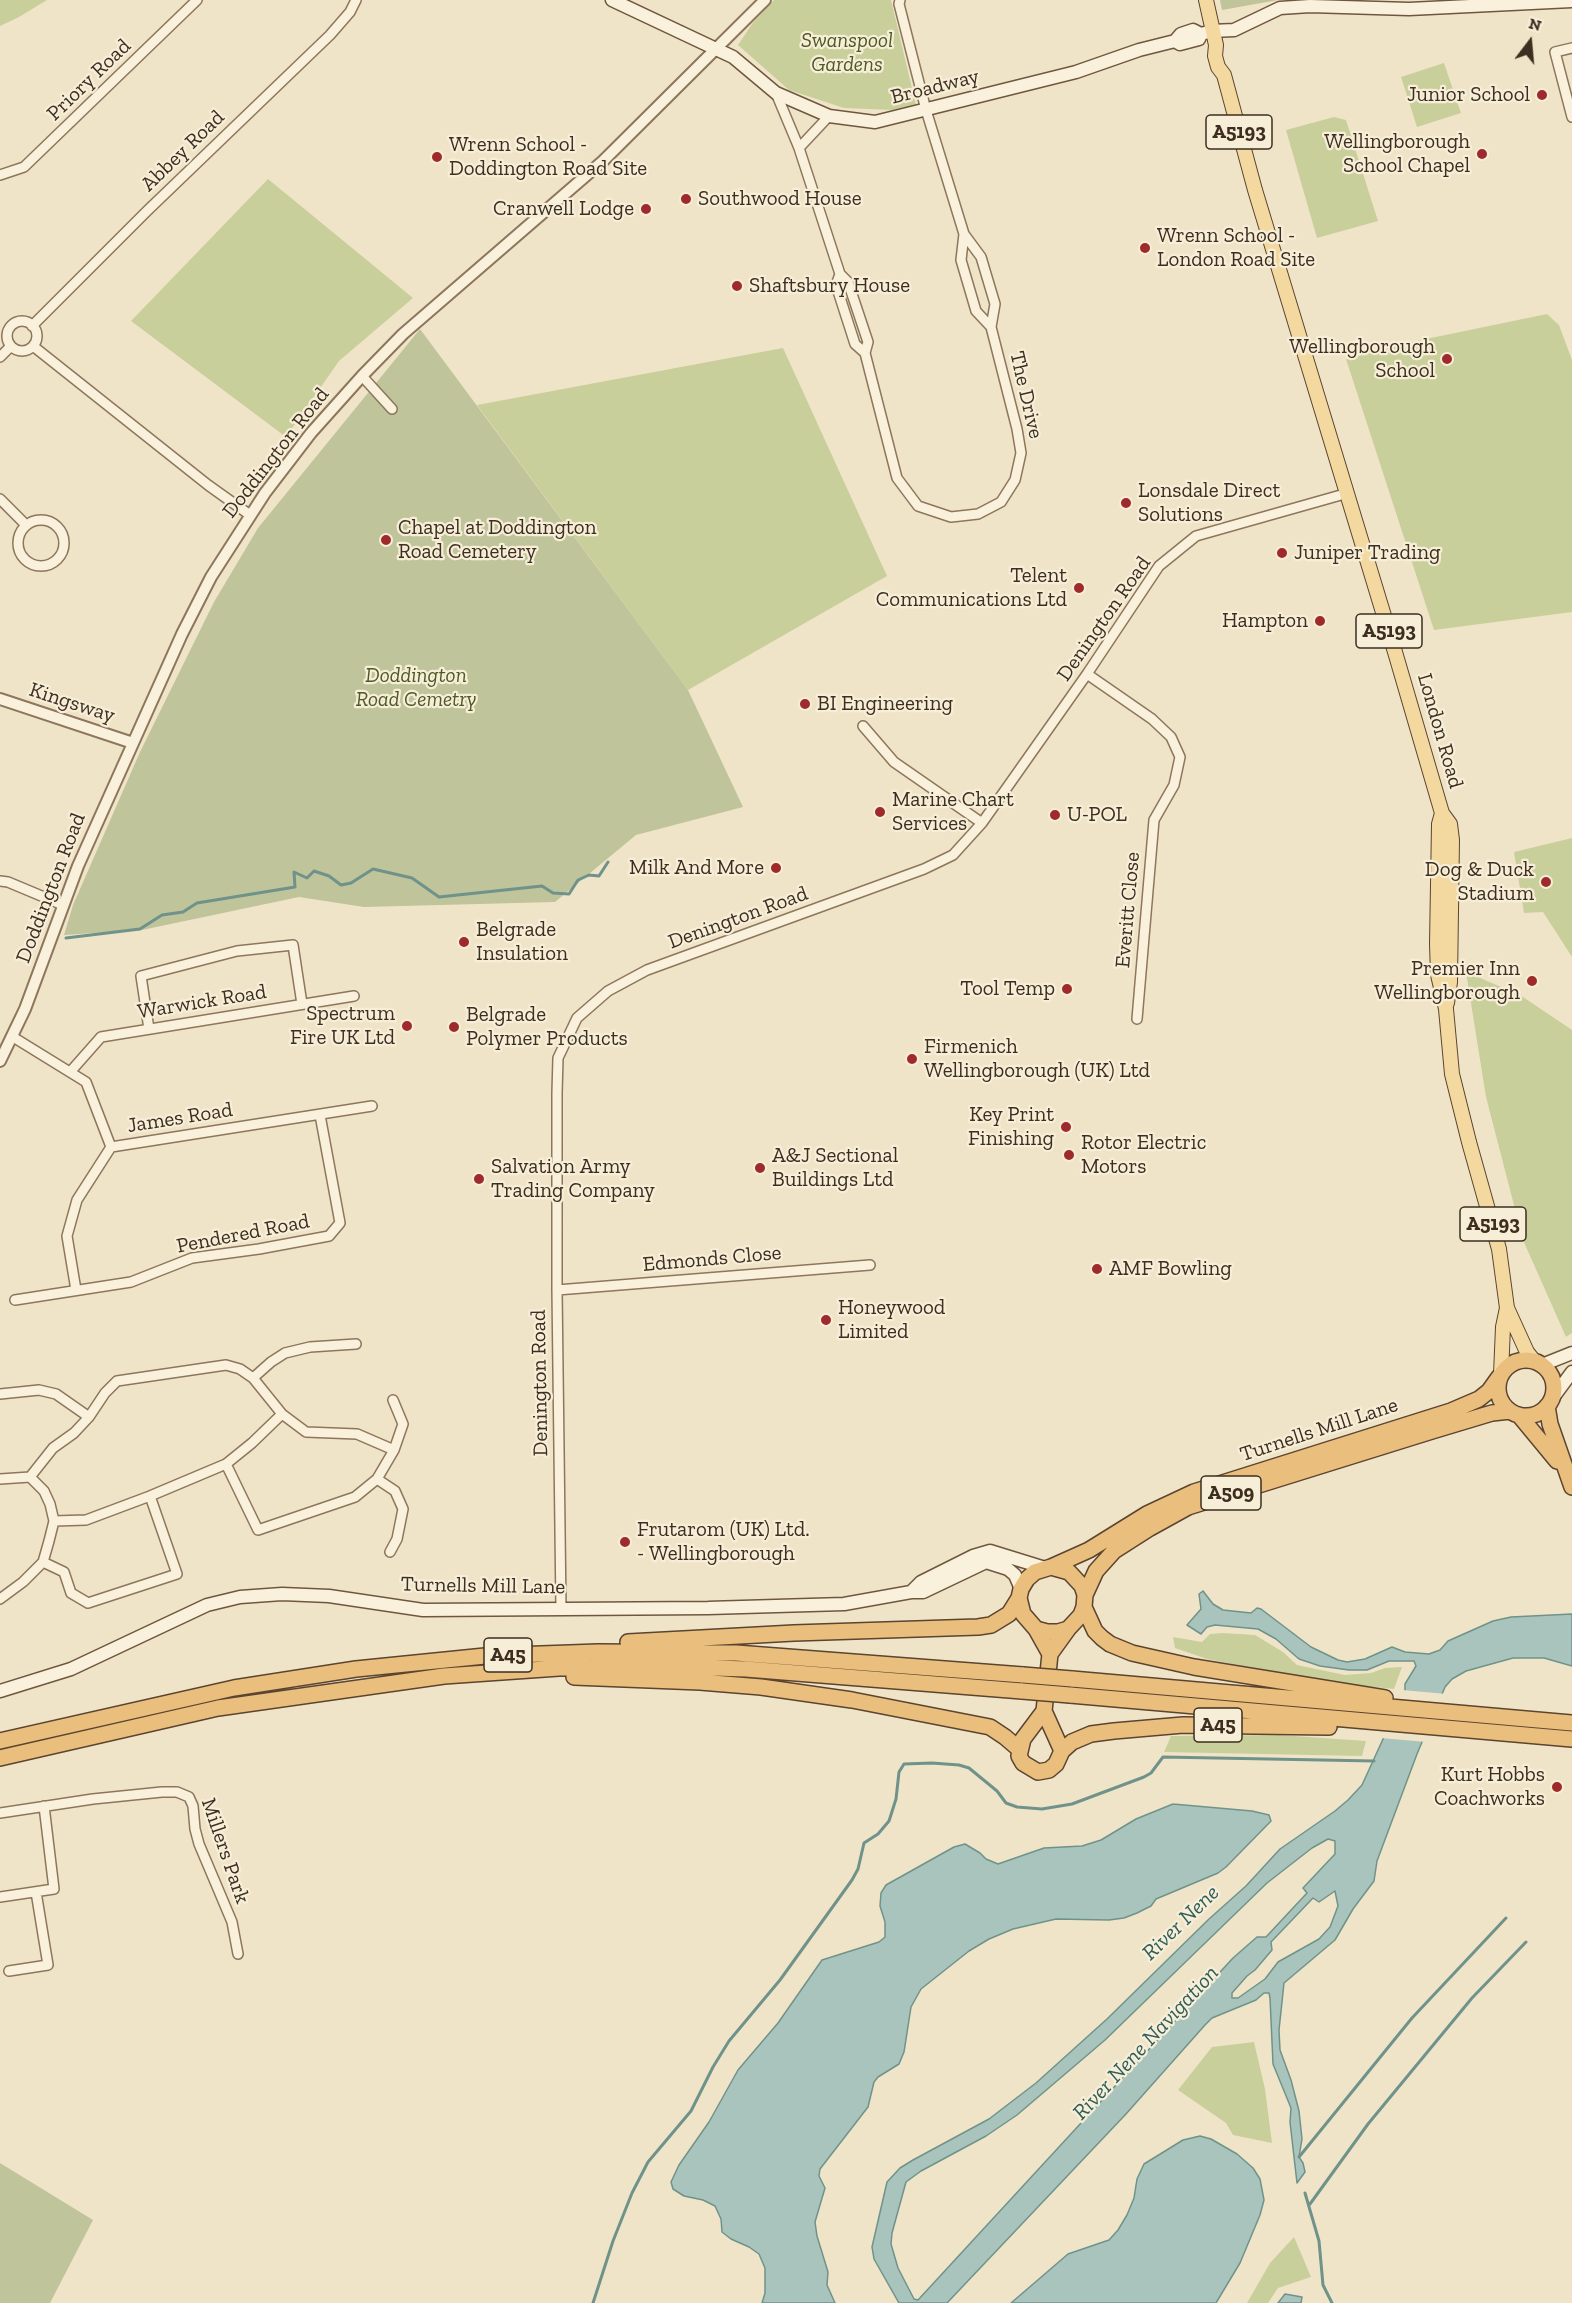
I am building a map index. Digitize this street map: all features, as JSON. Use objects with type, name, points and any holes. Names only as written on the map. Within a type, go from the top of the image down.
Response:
[{"type":"highway","points":[[1564,1470],[1515,1413],[1499,1399],[1497,1392],[1500,1375],[1513,1363],[1520,1360],[1538,1363],[1553,1378],[1554,1391],[1549,1403],[1550,1424],[1564,1470],[1572,1487]]},
{"type":"highway","name":"Turnells Mill Lane","points":[[1048,1568],[1081,1554],[1157,1509],[1194,1491],[1458,1408],[1479,1399],[1489,1391],[1500,1375]]},
{"type":"highway","points":[[1515,1413],[1535,1415],[1549,1403]]},
{"type":"highway","name":"Turnells Mill Lane","points":[[1084,1601],[1096,1571],[1114,1551],[1162,1520],[1188,1507],[1492,1413],[1515,1413]]},
{"type":"highway","points":[[1050,1654],[1036,1629],[1023,1614],[1020,1593],[1027,1580],[1035,1572],[1048,1568],[1069,1572],[1082,1586],[1084,1601],[1095,1631],[1110,1644],[1132,1653],[1388,1703],[1572,1723]]},
{"type":"highway","name":"A45","points":[[0,1741],[234,1688],[356,1669],[597,1644],[794,1633],[978,1627],[991,1624],[1010,1614],[1020,1593]]},
{"type":"highway","points":[[1044,1711],[1023,1739],[1019,1749],[1019,1756],[1023,1763],[1038,1772],[1049,1770],[1056,1764],[1062,1751],[1044,1711],[1050,1654],[1068,1629],[1076,1623],[1084,1601]]},
{"type":"highway","points":[[1036,1629],[1058,1632],[1068,1629]]},
{"type":"highway","name":"A45","points":[[485,1656],[609,1652],[736,1653],[1388,1703]]},
{"type":"highway","name":"A45","points":[[0,1758],[218,1708],[444,1676],[559,1668],[653,1666],[827,1674],[1380,1725]]},
{"type":"highway","name":"A45","points":[[444,1676],[570,1677],[700,1682],[761,1687],[852,1700],[968,1721],[990,1727],[1019,1749]]},
{"type":"highway","name":"A45","points":[[1062,1751],[1072,1742],[1091,1734],[1183,1725],[1423,1726],[1572,1739]]},
{"type":"main road","name":"Broadway","points":[[612,0],[717,49],[738,61],[776,93],[829,116],[875,122],[1076,72],[1139,50],[1174,41],[1180,44],[1198,39],[1211,32],[1234,30],[1280,8],[1310,6],[1409,9],[1572,1]]},
{"type":"main road","name":"London Road","points":[[1206,0],[1211,32],[1216,45],[1215,56],[1218,67],[1224,75],[1255,190],[1442,813],[1437,944],[1439,984],[1446,1009],[1452,1074],[1499,1250],[1507,1308],[1527,1352],[1538,1363]]},
{"type":"main road","name":"London Road","points":[[1500,1375],[1503,1327],[1507,1308]]},
{"type":"main road","points":[[1538,1363],[1572,1353]]},
{"type":"main road","points":[[1549,1403],[1572,1372]]},
{"type":"main road","name":"Turnells Mill Lane","points":[[911,1592],[921,1582],[973,1556],[990,1551],[1048,1568]]},
{"type":"main road","name":"Turnells Mill Lane","points":[[0,1691],[71,1669],[207,1605],[240,1597],[282,1594],[329,1596],[423,1610],[708,1608],[844,1604],[922,1592],[986,1562],[1008,1569],[1015,1575],[1020,1593]]},
{"type":"street","name":"Priory Road","points":[[0,175],[24,167],[197,0]]},
{"type":"street","name":"Abbey Road","points":[[11,346],[7,338],[12,326],[24,322],[32,326],[147,211],[330,35],[350,12],[356,0]]},
{"type":"street","name":"Doddington Road","points":[[0,1061],[13,1037],[63,905],[133,743],[205,587],[250,515],[311,433],[403,334],[603,161],[765,0]]},
{"type":"street","name":"The Drive","points":[[776,93],[799,148],[840,274],[848,282],[867,342],[865,353],[897,478],[918,506],[951,517],[978,514],[1001,502],[1015,480],[1021,453],[991,327],[995,304],[981,257],[964,234],[926,110],[899,4],[900,0]]},
{"type":"street","points":[[1572,48],[1555,52],[1572,117]]},
{"type":"street","points":[[799,148],[829,116]]},
{"type":"street","name":"The Drive","points":[[964,234],[962,260],[967,280],[976,311],[991,327]]},
{"type":"street","points":[[0,357],[11,346],[20,351],[33,346],[37,336],[32,326]]},
{"type":"street","points":[[33,346],[198,478],[250,515]]},
{"type":"street","points":[[362,376],[392,409]]},
{"type":"street","name":"Denington Road","points":[[561,1609],[557,1290],[558,1058],[577,1018],[608,991],[646,970],[924,869],[953,855],[982,823],[1087,674],[1159,566],[1196,536],[1348,494]]},
{"type":"street","points":[[0,499],[25,524]]},
{"type":"street","points":[[43,518],[60,527],[66,543],[60,559],[46,566],[28,563],[19,552],[17,538],[25,524],[43,518]]},
{"type":"street","name":"Everitt Close","points":[[1087,674],[1152,720],[1171,737],[1180,757],[1174,785],[1154,820],[1137,1019]]},
{"type":"street","name":"Kingsway","points":[[0,699],[133,743]]},
{"type":"street","points":[[863,726],[894,762],[982,823]]},
{"type":"street","points":[[0,881],[8,882],[63,905]]},
{"type":"street","points":[[149,1029],[141,976],[237,951],[293,945],[302,1004]]},
{"type":"street","name":"Warwick Road","points":[[70,1071],[102,1037],[354,996]]},
{"type":"street","name":"James Road","points":[[13,1037],[86,1082],[111,1147],[372,1106]]},
{"type":"street","name":"Pendered Road","points":[[15,1300],[131,1282],[192,1258],[329,1236],[340,1223],[320,1115]]},
{"type":"street","points":[[76,1290],[66,1236],[77,1200],[111,1147]]},
{"type":"street","name":"Edmonds Close","points":[[557,1290],[870,1265]]},
{"type":"street","points":[[253,1378],[285,1353],[310,1347],[356,1344]]},
{"type":"street","points":[[0,1479],[30,1477],[53,1448],[89,1417],[105,1393],[117,1381],[226,1365],[240,1369],[253,1378],[282,1414],[306,1432],[357,1434],[394,1450]]},
{"type":"street","points":[[0,1394],[39,1390],[56,1394],[89,1417]]},
{"type":"street","points":[[226,1464],[258,1530],[356,1497],[376,1479],[394,1450],[403,1424],[393,1400]]},
{"type":"street","points":[[54,1521],[86,1520],[150,1497],[226,1464],[282,1414]]},
{"type":"street","points":[[0,1599],[23,1582],[43,1562],[54,1521],[44,1491],[30,1477]]},
{"type":"street","points":[[376,1479],[395,1491],[402,1509],[398,1539],[390,1552]]},
{"type":"street","points":[[43,1562],[64,1572],[71,1593],[88,1603],[177,1574],[150,1497]]},
{"type":"street","name":"Millers Park","points":[[0,1813],[162,1792],[177,1792],[189,1797],[193,1806],[199,1844],[232,1922],[238,1954]]},
{"type":"street","points":[[0,1897],[54,1889],[44,1806]]},
{"type":"street","points":[[9,1971],[48,1965],[36,1892]]},
{"type":"green space","points":[[0,0],[47,0],[0,26]]},
{"type":"green space","name":"Swanspool Gardens","points":[[774,0],[891,0],[916,105],[893,110],[844,108],[789,90],[738,45],[752,24]]},
{"type":"green space","points":[[1220,0],[1278,0],[1222,10]]},
{"type":"green space","points":[[1444,63],[1461,113],[1417,127],[1401,77]]},
{"type":"green space","points":[[1334,117],[1346,120],[1378,221],[1317,238],[1286,130]]},
{"type":"green space","points":[[268,179],[413,298],[339,361],[286,437],[131,321]]},
{"type":"green space","points":[[1547,314],[1559,325],[1572,360],[1572,612],[1434,630],[1346,359],[1421,340]]},
{"type":"green space","name":"Doddington Road Cemetry","points":[[420,329],[688,690],[743,807],[636,835],[555,902],[364,907],[299,897],[142,930],[64,935],[73,905],[140,752],[214,602],[258,528]]},
{"type":"green space","points":[[783,348],[887,576],[688,690],[477,405]]},
{"type":"green space","name":"Dog & Duck Stadium","points":[[1572,838],[1572,957],[1543,912],[1524,913],[1514,852]]},
{"type":"green space","points":[[1466,972],[1520,995],[1572,1030],[1572,1333],[1566,1337],[1523,1240],[1486,1097]]},
{"type":"green space","points":[[1210,1634],[1255,1635],[1283,1652],[1297,1665],[1345,1675],[1402,1667],[1394,1689],[1288,1675],[1207,1659],[1175,1648],[1173,1637],[1202,1642]]},
{"type":"green space","points":[[1279,1735],[1366,1741],[1362,1756],[1164,1752],[1171,1736]]},
{"type":"green space","points":[[1254,2042],[1265,2089],[1272,2143],[1233,2135],[1226,2123],[1178,2090],[1212,2047]]},
{"type":"green space","points":[[0,2163],[93,2220],[50,2303],[0,2303]]},
{"type":"green space","points":[[1294,2237],[1311,2277],[1278,2288],[1268,2303],[1247,2303],[1270,2263]]},
{"type":"water","points":[[1203,1591],[1213,1604],[1223,1610],[1251,1613],[1257,1608],[1261,1609],[1311,1647],[1347,1662],[1365,1659],[1392,1647],[1405,1652],[1429,1654],[1440,1650],[1448,1641],[1493,1621],[1511,1617],[1572,1614],[1572,1666],[1544,1658],[1513,1658],[1466,1671],[1452,1679],[1445,1687],[1417,1754],[1377,1861],[1374,1881],[1353,1909],[1335,1940],[1284,1983],[1279,2030],[1280,2050],[1299,2111],[1302,2139],[1299,2157],[1305,2172],[1297,2183],[1290,2122],[1291,2108],[1273,2064],[1270,1998],[1269,1993],[1264,1993],[1256,2000],[1212,2018],[1126,2114],[947,2303],[899,2303],[874,2259],[872,2247],[887,2182],[900,2168],[989,2119],[1036,2083],[1107,2019],[1246,1886],[1280,1849],[1348,1800],[1362,1785],[1405,1691],[1405,1684],[1416,1666],[1414,1661],[1389,1661],[1367,1670],[1320,1666],[1299,1659],[1276,1639],[1258,1629],[1215,1625],[1207,1627],[1201,1634],[1187,1625],[1201,1609],[1199,1594]],"holes":[[[1328,1839],[1335,1841],[1335,1854],[1303,1888],[1307,1893],[1266,1937],[1257,1937],[1233,1958],[918,2300],[914,2299],[898,2268],[891,2244],[906,2182],[921,2171],[986,2136],[1017,2115],[1105,2040],[1267,1883],[1312,1848]],[[1335,1891],[1338,1906],[1330,1927],[1319,1939],[1278,1962],[1265,1979],[1238,1998],[1232,1998],[1232,1993],[1272,1950],[1271,1942],[1313,1898],[1319,1902]]]},
{"type":"water","points":[[1173,1804],[1252,1811],[1269,1815],[1271,1821],[1218,1873],[1156,1899],[1151,1906],[1137,1913],[1109,1920],[1056,1919],[1013,1929],[969,1951],[921,1989],[911,2007],[904,2052],[899,2064],[874,2082],[868,2107],[820,2169],[819,2176],[825,2188],[815,2222],[828,2272],[827,2285],[835,2303],[762,2303],[765,2293],[765,2268],[759,2254],[722,2232],[721,2219],[715,2206],[703,2200],[684,2196],[673,2189],[671,2182],[679,2165],[709,2122],[738,2070],[778,2023],[822,1960],[879,1942],[885,1937],[885,1922],[880,1906],[881,1893],[886,1885],[954,1847],[965,1844],[986,1859],[998,1864],[1044,1848],[1082,1846],[1101,1840],[1136,1819]]},
{"type":"water","points":[[1200,2136],[1211,2139],[1237,2154],[1253,2168],[1260,2179],[1264,2200],[1240,2263],[1216,2303],[1011,2303],[1068,2254],[1109,2240],[1127,2215],[1134,2198],[1137,2179],[1144,2164],[1183,2140]]},
{"type":"water","points":[[1285,2294],[1302,2297],[1301,2303],[1278,2303]]},
{"type":"pier","points":[[1402,1690],[1447,1694],[1426,1742],[1381,1738]]},
{"type":"waterway","points":[[66,938],[140,929],[162,915],[183,912],[197,903],[295,887],[294,872],[307,878],[314,871],[329,876],[341,885],[351,883],[373,869],[412,878],[439,897],[542,886],[553,893],[569,894],[578,880],[589,875],[599,876],[608,862]]},
{"type":"waterway","points":[[593,2303],[613,2241],[632,2193],[648,2162],[691,2111],[729,2041],[780,1980],[852,1880],[858,1869],[864,1843],[878,1834],[889,1821],[896,1799],[899,1772],[904,1764],[932,1763],[969,1768],[997,1791],[1006,1803],[1017,1807],[1042,1809],[1072,1804],[1144,1777],[1151,1773],[1163,1757],[1374,1761]]},
{"type":"waterway","points":[[1299,2157],[1412,2018],[1506,1918]]},
{"type":"waterway","points":[[1310,2204],[1368,2124],[1472,1998],[1526,1942]]},
{"type":"waterway","points":[[1305,2193],[1319,2241],[1323,2285],[1332,2303]]},
{"type":"place","name":"Junior School","points":[[1542,95]]},
{"type":"place","name":"Wellingborough School Chapel","points":[[1482,154]]},
{"type":"place","name":"Wrenn School - Doddington Road Site","points":[[437,157]]},
{"type":"place","name":"Southwood House","points":[[686,199]]},
{"type":"place","name":"Cranwell Lodge","points":[[646,209]]},
{"type":"place","name":"Wrenn School - London Road Site","points":[[1145,248]]},
{"type":"place","name":"Shaftsbury House","points":[[737,286]]},
{"type":"place","name":"Wellingborough School","points":[[1447,359]]},
{"type":"place","name":"Lonsdale Direct Solutions","points":[[1126,503]]},
{"type":"place","name":"Chapel at Doddington Road Cemetery","points":[[386,540]]},
{"type":"place","name":"Juniper Trading","points":[[1282,553]]},
{"type":"place","name":"Telent Communications Ltd","points":[[1079,588]]},
{"type":"place","name":"Hampton","points":[[1320,621]]},
{"type":"place","name":"BI Engineering","points":[[805,704]]},
{"type":"place","name":"Marine Chart Services","points":[[880,812]]},
{"type":"place","name":"U-POL","points":[[1055,815]]},
{"type":"place","name":"Milk And More","points":[[776,868]]},
{"type":"place","name":"Dog & Duck Stadium","points":[[1546,882]]},
{"type":"place","name":"Belgrade Insulation","points":[[464,942]]},
{"type":"place","name":"Premier Inn Wellingborough","points":[[1532,981]]},
{"type":"place","name":"Tool Temp","points":[[1067,989]]},
{"type":"place","name":"Spectrum Fire UK Ltd","points":[[407,1026]]},
{"type":"place","name":"Belgrade Polymer Products","points":[[454,1027]]},
{"type":"place","name":"Firmenich Wellingborough (UK) Ltd","points":[[912,1059]]},
{"type":"place","name":"Key Print Finishing","points":[[1066,1127]]},
{"type":"place","name":"Rotor Electric Motors","points":[[1069,1155]]},
{"type":"place","name":"A&J Sectional Buildings Ltd","points":[[760,1168]]},
{"type":"place","name":"Salvation Army Trading Company","points":[[479,1179]]},
{"type":"place","name":"AMF Bowling","points":[[1097,1269]]},
{"type":"place","name":"Honeywood Limited","points":[[826,1320]]},
{"type":"place","name":"Frutarom (UK) Ltd. - Wellingborough","points":[[625,1542]]},
{"type":"place","name":"Kurt Hobbs Coachworks","points":[[1557,1787]]},
{"type":"water label","name":"River Nene","points":[[1181,1923]]},
{"type":"water label","name":"River Nene Navigation","points":[[1146,2043]]}]
